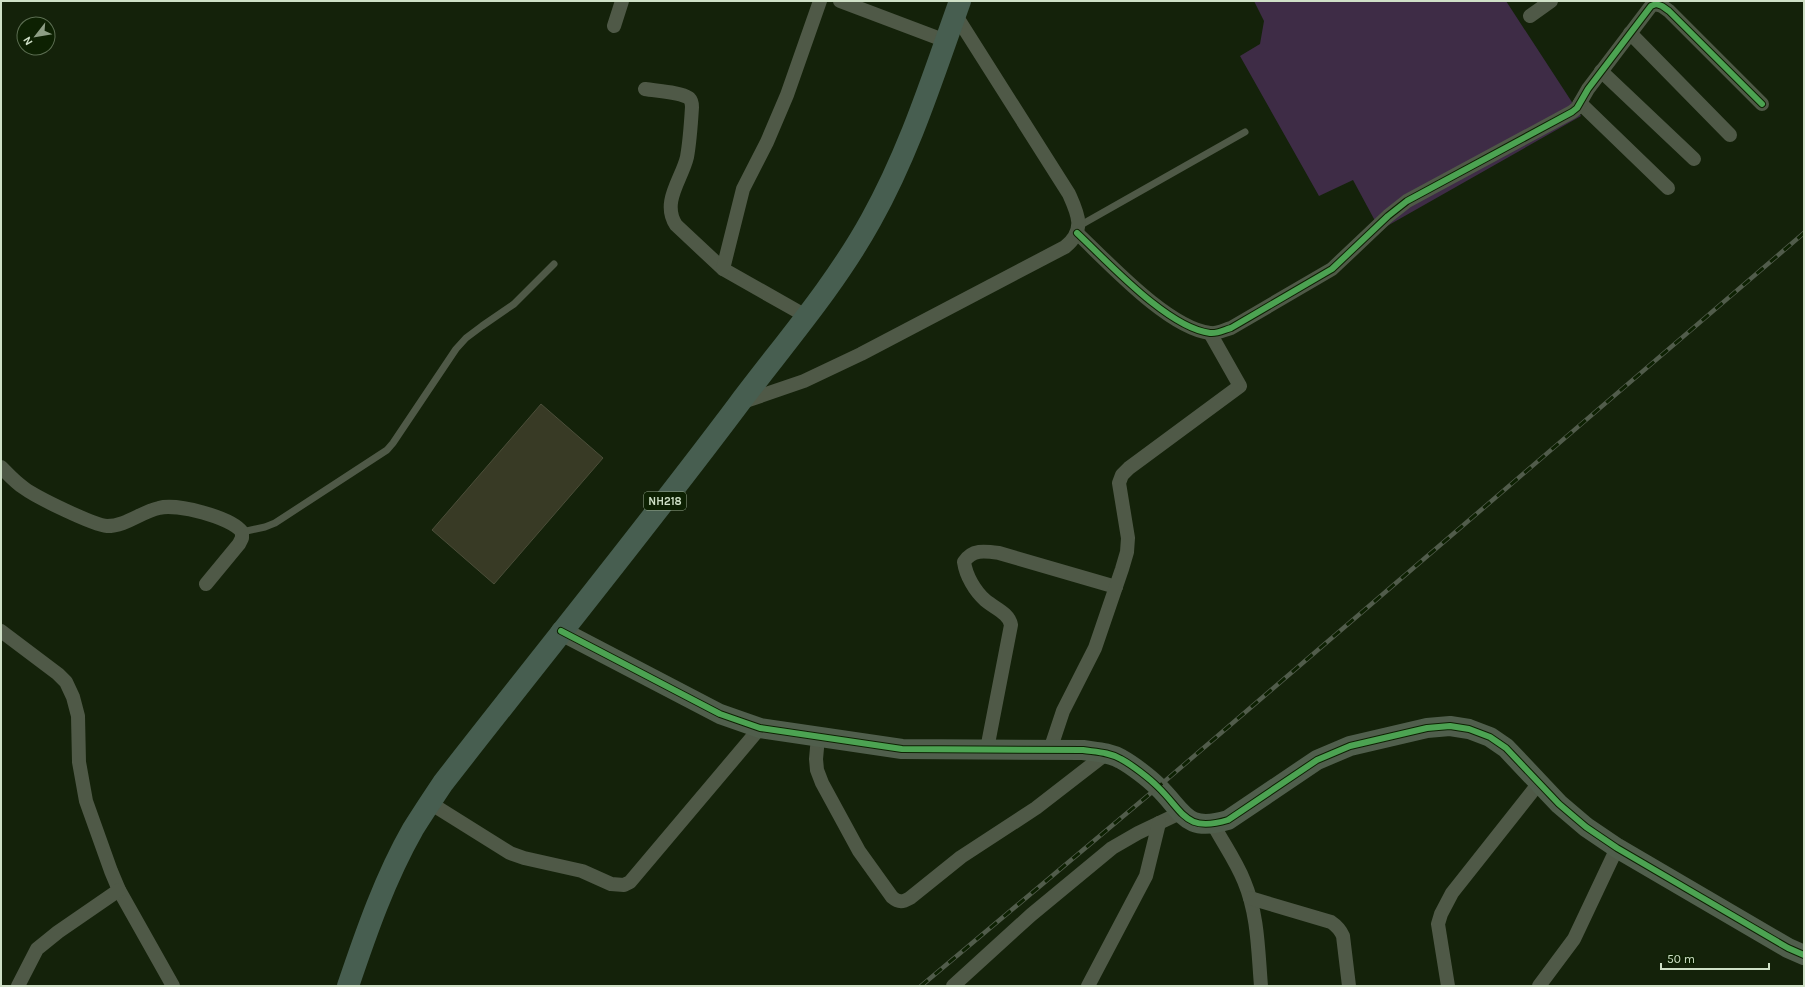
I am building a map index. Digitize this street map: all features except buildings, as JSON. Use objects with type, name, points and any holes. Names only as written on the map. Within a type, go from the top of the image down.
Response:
[{"type":"highway","name":"NH218","points":[[348,986],[370,923],[389,878],[413,830],[443,783],[561,631],[677,486],[834,279],[870,222],[901,162],[957,8]]},
{"type":"street","points":[[614,26],[622,1]]},
{"type":"street","points":[[723,269],[743,190],[768,142],[784,103],[820,1]]},
{"type":"street","points":[[840,1],[946,41]]},
{"type":"street","points":[[1530,16],[1551,1]]},
{"type":"street","points":[[957,8],[1069,194],[1075,208],[1078,230],[1135,289],[1152,303],[1174,318],[1194,328],[1210,333],[1218,333],[1231,328],[1322,275],[1343,260],[1388,216],[1407,201],[1572,112],[1630,33],[1651,6],[1657,2],[1669,11],[1762,104]]},
{"type":"street","points":[[1630,33],[1730,135]]},
{"type":"street","points":[[1601,71],[1694,159]]},
{"type":"street","points":[[645,89],[683,96],[689,98],[692,102],[687,158],[672,196],[670,213],[676,225],[723,269],[806,316]]},
{"type":"street","points":[[1580,103],[1668,188]]},
{"type":"street","points":[[739,403],[793,386],[861,354],[1065,247],[1072,241],[1078,230]]},
{"type":"street","points":[[1050,750],[1063,710],[1095,648],[1127,552],[1128,538],[1119,483],[1122,475],[1129,468],[1240,386],[1210,333]]},
{"type":"street","points":[[1,468],[23,488],[94,522],[106,526],[117,525],[157,508],[168,506],[180,507],[228,522],[239,528],[242,532],[242,538],[239,544],[206,584]]},
{"type":"street","points":[[987,749],[1012,625],[1011,620],[1006,615],[985,600],[968,577],[964,562],[967,557],[972,553],[981,551],[999,553],[1116,587]]},
{"type":"street","points":[[1,631],[58,674],[66,682],[73,697],[78,716],[79,762],[86,801],[119,890],[173,986]]},
{"type":"street","points":[[561,631],[720,714],[760,728],[902,749],[1083,750],[1107,753],[1122,759],[1158,786],[1184,817],[1199,824],[1213,824],[1228,820],[1324,756],[1350,746],[1427,728],[1450,726],[1469,729],[1490,737],[1506,748],[1559,804],[1586,827],[1617,848],[1788,948],[1804,955]]},
{"type":"street","points":[[430,803],[510,853],[524,858],[582,871],[612,884],[624,885],[630,882],[760,728]]},
{"type":"street","points":[[818,737],[816,759],[817,770],[822,783],[859,851],[892,897],[898,902],[904,902],[910,898],[961,857],[1036,808],[1107,753]]},
{"type":"street","points":[[1448,986],[1438,924],[1441,914],[1452,893],[1539,783]]},
{"type":"street","points":[[953,986],[1031,915],[1112,848],[1180,813]]},
{"type":"street","points":[[1088,986],[1146,876],[1159,823]]},
{"type":"street","points":[[1213,824],[1244,880],[1250,898],[1256,927],[1261,986]]},
{"type":"street","points":[[1539,986],[1574,939],[1617,848]]},
{"type":"street","points":[[18,986],[37,949],[58,932],[119,890]]},
{"type":"street","points":[[1250,898],[1331,922],[1336,925],[1340,929],[1343,936],[1349,986]]},
{"type":"lane","points":[[1078,230],[1245,132]]},
{"type":"lane","points":[[242,532],[265,527],[275,523],[387,450],[461,344],[482,326],[514,304],[554,264]]},
{"type":"shaded area","points":[[1254,1],[1506,1],[1581,116],[1380,230],[1353,180],[1319,196],[1240,56],[1260,44],[1264,21]]},
{"type":"railway","points":[[921,986],[1158,787],[1804,233]]},
{"type":"cycle path","points":[[1077,233],[1139,292],[1158,307],[1193,328],[1215,333],[1231,328],[1332,269],[1388,216],[1407,201],[1572,112],[1577,108],[1588,89],[1651,6],[1656,4],[1669,11],[1762,104]]},
{"type":"cycle path","points":[[561,631],[720,714],[760,728],[902,749],[1083,750],[1112,755],[1121,759],[1150,780],[1187,818],[1194,822],[1203,824],[1228,820],[1317,760],[1350,746],[1427,728],[1450,726],[1469,729],[1490,737],[1506,748],[1559,804],[1586,827],[1617,848],[1788,948],[1804,955]]}]
